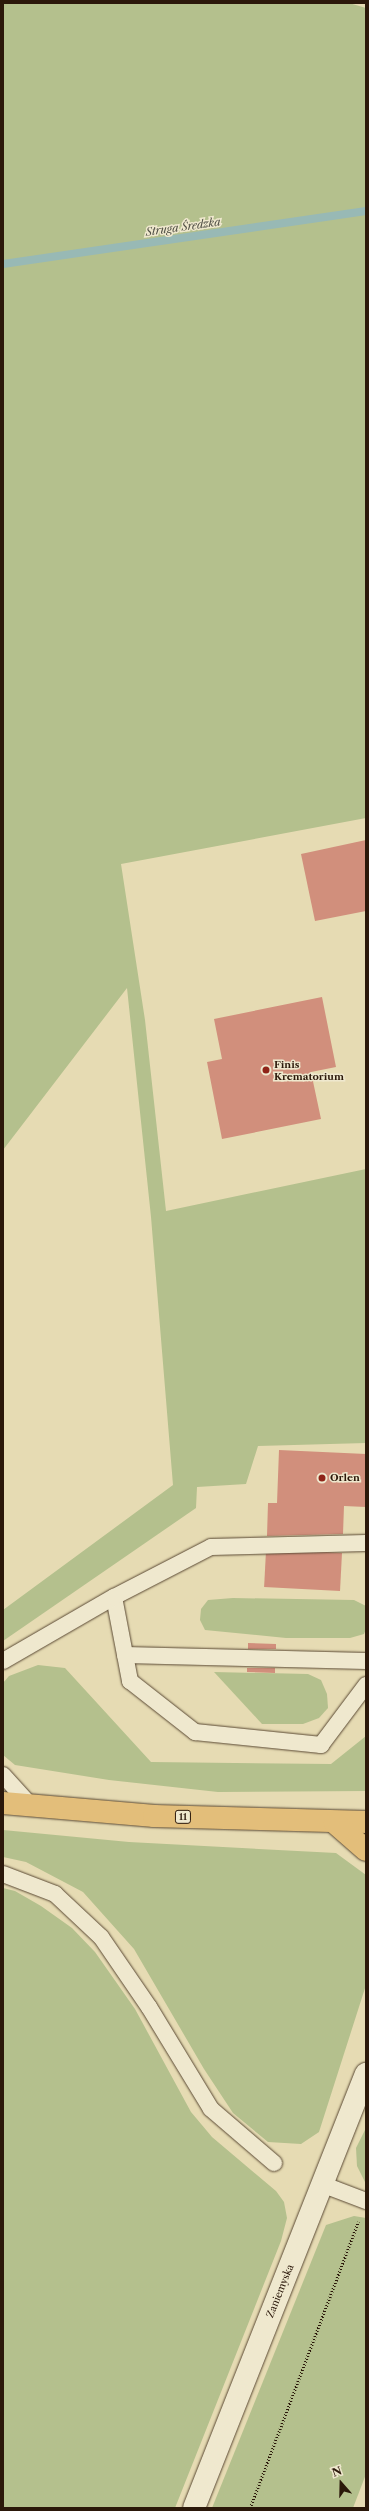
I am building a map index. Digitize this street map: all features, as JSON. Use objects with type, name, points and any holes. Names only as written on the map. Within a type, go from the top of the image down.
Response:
[{"type":"highway","name":"11","points":[[3,1803],[154,1816],[335,1823],[366,1822]]},
{"type":"highway","points":[[335,1823],[366,1850]]},
{"type":"main road","name":"Zaniemyska","points":[[194,2508],[324,2185],[366,2074]]},
{"type":"lane","points":[[3,1661],[114,1597],[211,1547],[366,1543]]},
{"type":"lane","points":[[114,1597],[130,1681],[195,1732],[321,1746],[366,1685]]},
{"type":"lane","points":[[125,1655],[366,1661]]},
{"type":"lane","points":[[3,1775],[31,1806]]},
{"type":"lane","points":[[3,1874],[55,1894],[101,1937],[149,2006],[211,2109],[274,2163]]},
{"type":"lane","points":[[324,2185],[366,2201]]},
{"type":"path","points":[[250,2508],[360,2216]]},
{"type":"green space","points":[[3,3],[349,3],[366,8],[366,818],[121,864],[145,1020],[166,1211],[366,1169],[366,1443],[258,1446],[246,1484],[197,1487],[196,1508],[3,1641],[3,1610],[173,1485],[151,1217],[127,988],[3,1150]]},
{"type":"green space","points":[[233,1598],[354,1600],[366,1606],[366,1629],[364,1634],[350,1638],[286,1638],[205,1630],[200,1620],[201,1609],[208,1600]]},
{"type":"green space","points":[[38,1665],[65,1668],[151,1762],[331,1764],[366,1736],[366,1791],[218,1792],[109,1780],[15,1765],[3,1755],[3,1683],[9,1676]]},
{"type":"green space","points":[[214,1672],[308,1674],[321,1680],[327,1694],[328,1708],[319,1718],[303,1724],[262,1724]]},
{"type":"green space","points":[[3,1830],[129,1842],[336,1853],[366,1875],[366,1985],[319,2132],[301,2144],[268,2142],[233,2113],[204,2069],[134,1949],[83,1892],[26,1862],[3,1857]]},
{"type":"green space","points":[[3,1888],[15,1891],[41,1906],[72,1928],[95,1952],[135,2009],[191,2112],[212,2137],[276,2191],[284,2202],[287,2218],[281,2241],[175,2508],[3,2508]]},
{"type":"green space","points":[[366,2128],[366,2184],[357,2166],[356,2148]]},
{"type":"green space","points":[[354,2216],[366,2218],[366,2474],[353,2508],[212,2508],[326,2225]]},
{"type":"building","points":[[366,840],[366,911],[315,921],[301,854]]},
{"type":"building","name":"Finis Krematorium","points":[[322,997],[336,1067],[311,1072],[321,1119],[222,1139],[207,1062],[222,1059],[214,1019]]},
{"type":"building","name":"Orlen","points":[[279,1450],[366,1454],[366,1507],[344,1506],[343,1534],[267,1536],[268,1503],[277,1503]]},
{"type":"building","points":[[266,1549],[342,1553],[340,1591],[264,1587]]},
{"type":"building","points":[[248,1643],[276,1644],[276,1649],[248,1649]]},
{"type":"building","points":[[247,1668],[275,1668],[275,1673],[247,1672]]},
{"type":"waterway","name":"Struga Średzka","points":[[3,264],[366,211]]},
{"type":"place","name":"Finis Krematorium","points":[[266,1070]]},
{"type":"place","name":"Orlen","points":[[322,1478]]}]
